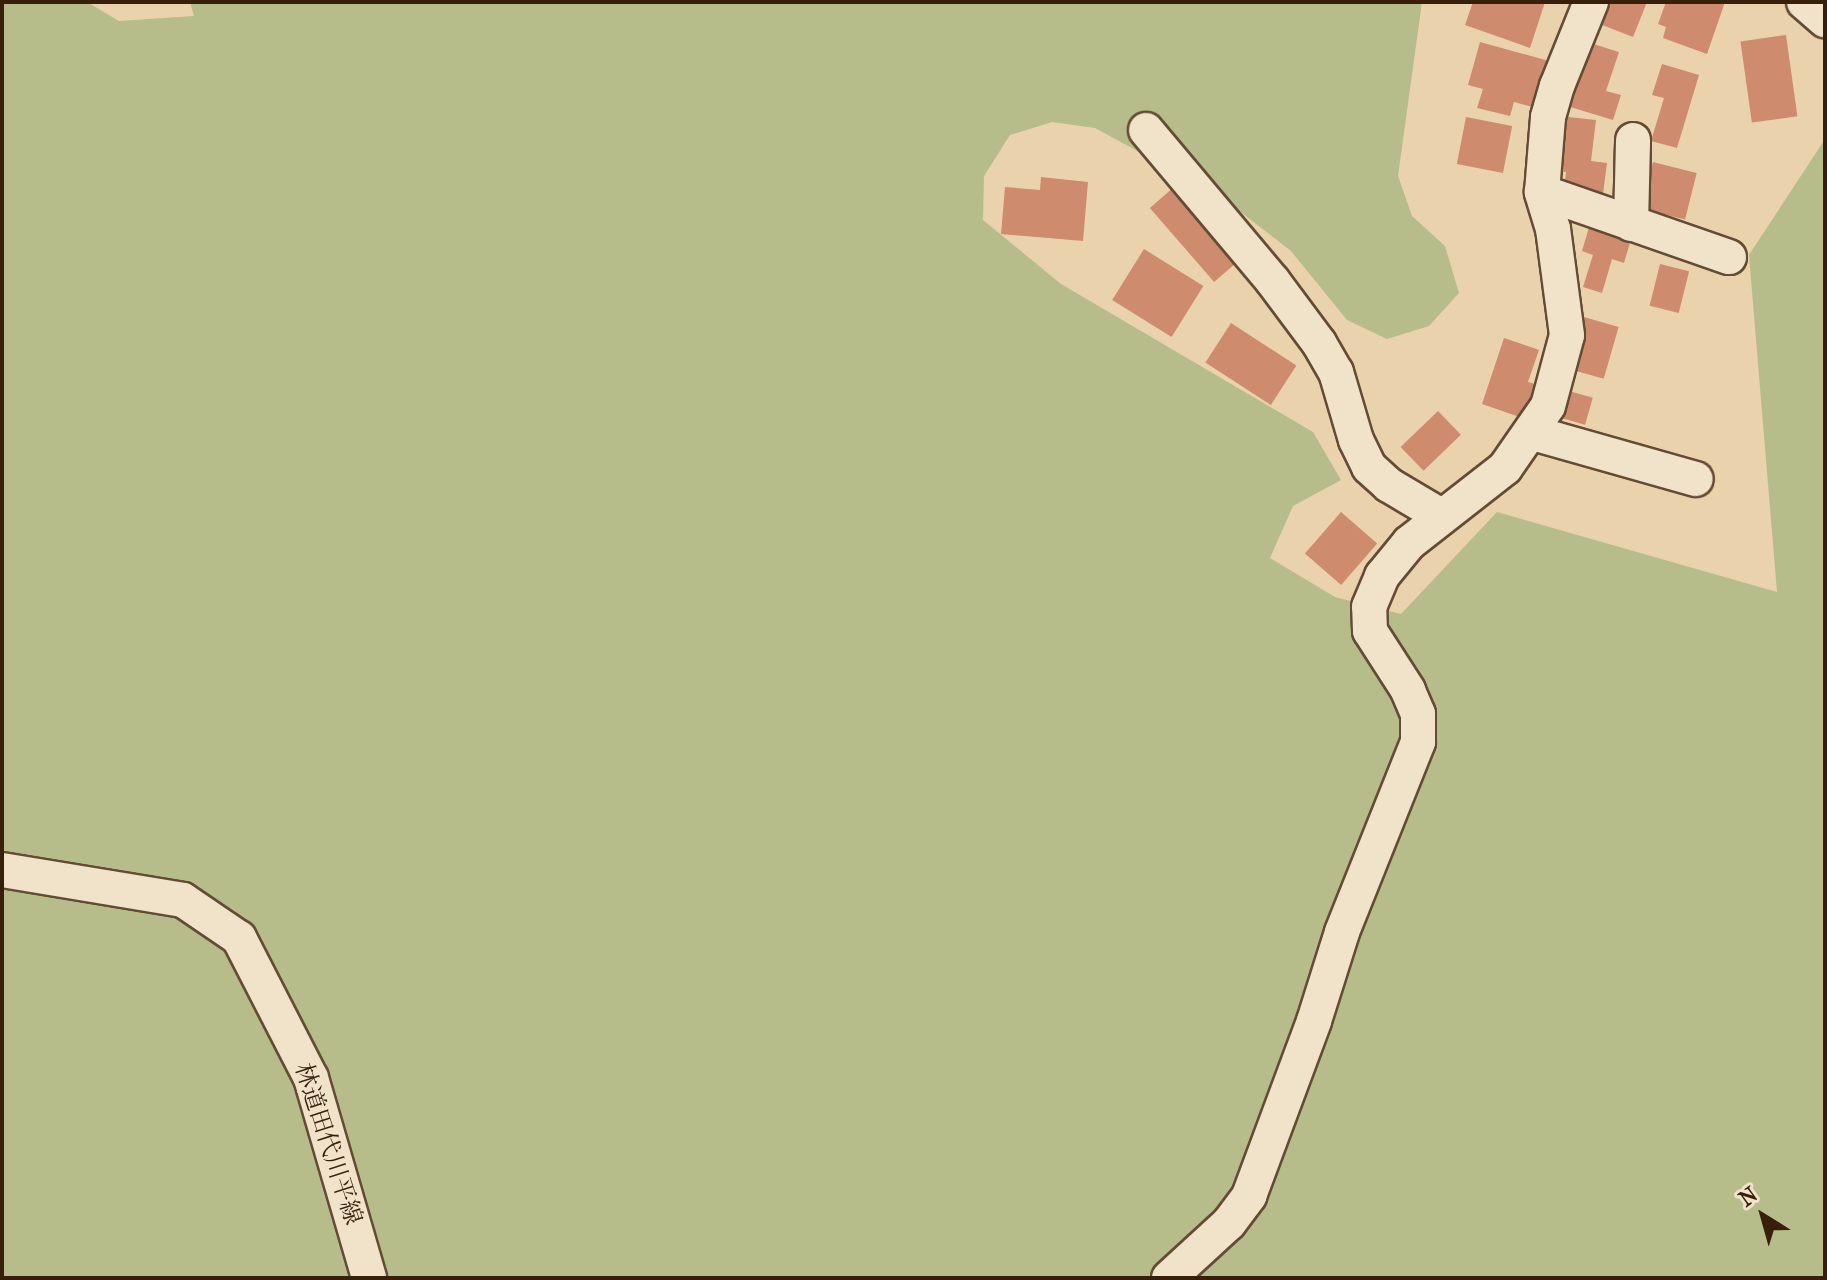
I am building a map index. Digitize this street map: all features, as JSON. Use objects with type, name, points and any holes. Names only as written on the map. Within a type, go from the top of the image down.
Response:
[{"type":"street","points":[[1169,1278],[1229,1223],[1249,1196],[1283,1109],[1342,932],[1418,742],[1418,714],[1408,690],[1370,631],[1369,607],[1382,576],[1409,543],[1505,468],[1533,433],[1548,406],[1567,335],[1553,229],[1542,192],[1551,107],[1591,2]]},
{"type":"street","points":[[1804,2],[1825,20]]},
{"type":"street","points":[[1146,130],[1272,280],[1319,343],[1336,372],[1356,440],[1369,467],[1389,485],[1441,516]]},
{"type":"street","points":[[1631,224],[1633,140]]},
{"type":"street","points":[[1542,192],[1729,257]]},
{"type":"street","points":[[1533,433],[1696,479]]},
{"type":"street","name":"林道田代川平線","points":[[2,870],[183,900],[239,938],[311,1078],[369,1278]]},
{"type":"green space","points":[[2,2],[87,2],[119,21],[194,16],[190,2],[1422,2],[1398,176],[1412,216],[1445,246],[1459,293],[1429,326],[1387,339],[1347,320],[1291,251],[1220,196],[1095,128],[1052,122],[1010,135],[984,176],[983,220],[1061,284],[1313,432],[1341,480],[1293,506],[1270,558],[1335,597],[1401,614],[1497,512],[1777,592],[1749,255],[1825,139],[1825,1278],[2,1278]]},
{"type":"building","points":[[1473,2],[1545,2],[1530,48],[1465,25]]},
{"type":"building","points":[[1605,2],[1647,2],[1633,37],[1597,23]]},
{"type":"building","points":[[1666,2],[1725,2],[1707,54],[1663,38],[1666,27],[1658,24]]},
{"type":"building","points":[[1786,35],[1797,116],[1752,123],[1740,41]]},
{"type":"building","points":[[1480,42],[1549,61],[1536,108],[1514,102],[1510,116],[1477,108],[1483,89],[1468,85]]},
{"type":"building","points":[[1587,42],[1619,52],[1606,91],[1621,95],[1613,120],[1567,106]]},
{"type":"building","points":[[1662,64],[1699,75],[1677,148],[1651,141],[1664,98],[1652,95]]},
{"type":"building","points":[[1559,116],[1596,120],[1591,161],[1607,163],[1603,194],[1564,189],[1566,172],[1552,171]]},
{"type":"building","points":[[1466,117],[1512,126],[1503,173],[1457,164]]},
{"type":"building","points":[[1653,162],[1697,173],[1685,219],[1641,209]]},
{"type":"building","points":[[1041,177],[1088,182],[1083,241],[1001,234],[1005,187],[1040,190]]},
{"type":"building","points":[[1174,187],[1238,261],[1214,282],[1150,208]]},
{"type":"building","points":[[1590,224],[1632,236],[1624,263],[1612,259],[1602,293],[1583,287],[1593,255],[1582,251]]},
{"type":"building","points":[[1144,249],[1203,286],[1172,337],[1112,300]]},
{"type":"building","points":[[1660,264],[1689,271],[1679,313],[1650,306]]},
{"type":"building","points":[[1584,317],[1619,327],[1604,379],[1569,369]]},
{"type":"building","points":[[1231,323],[1296,365],[1271,405],[1205,362]]},
{"type":"building","points":[[1504,338],[1539,350],[1528,382],[1543,386],[1531,421],[1482,404]]},
{"type":"building","points":[[1562,389],[1593,398],[1585,425],[1554,416]]},
{"type":"building","points":[[1438,411],[1461,435],[1424,471],[1401,447]]},
{"type":"building","points":[[1341,512],[1377,543],[1341,585],[1305,554]]}]
